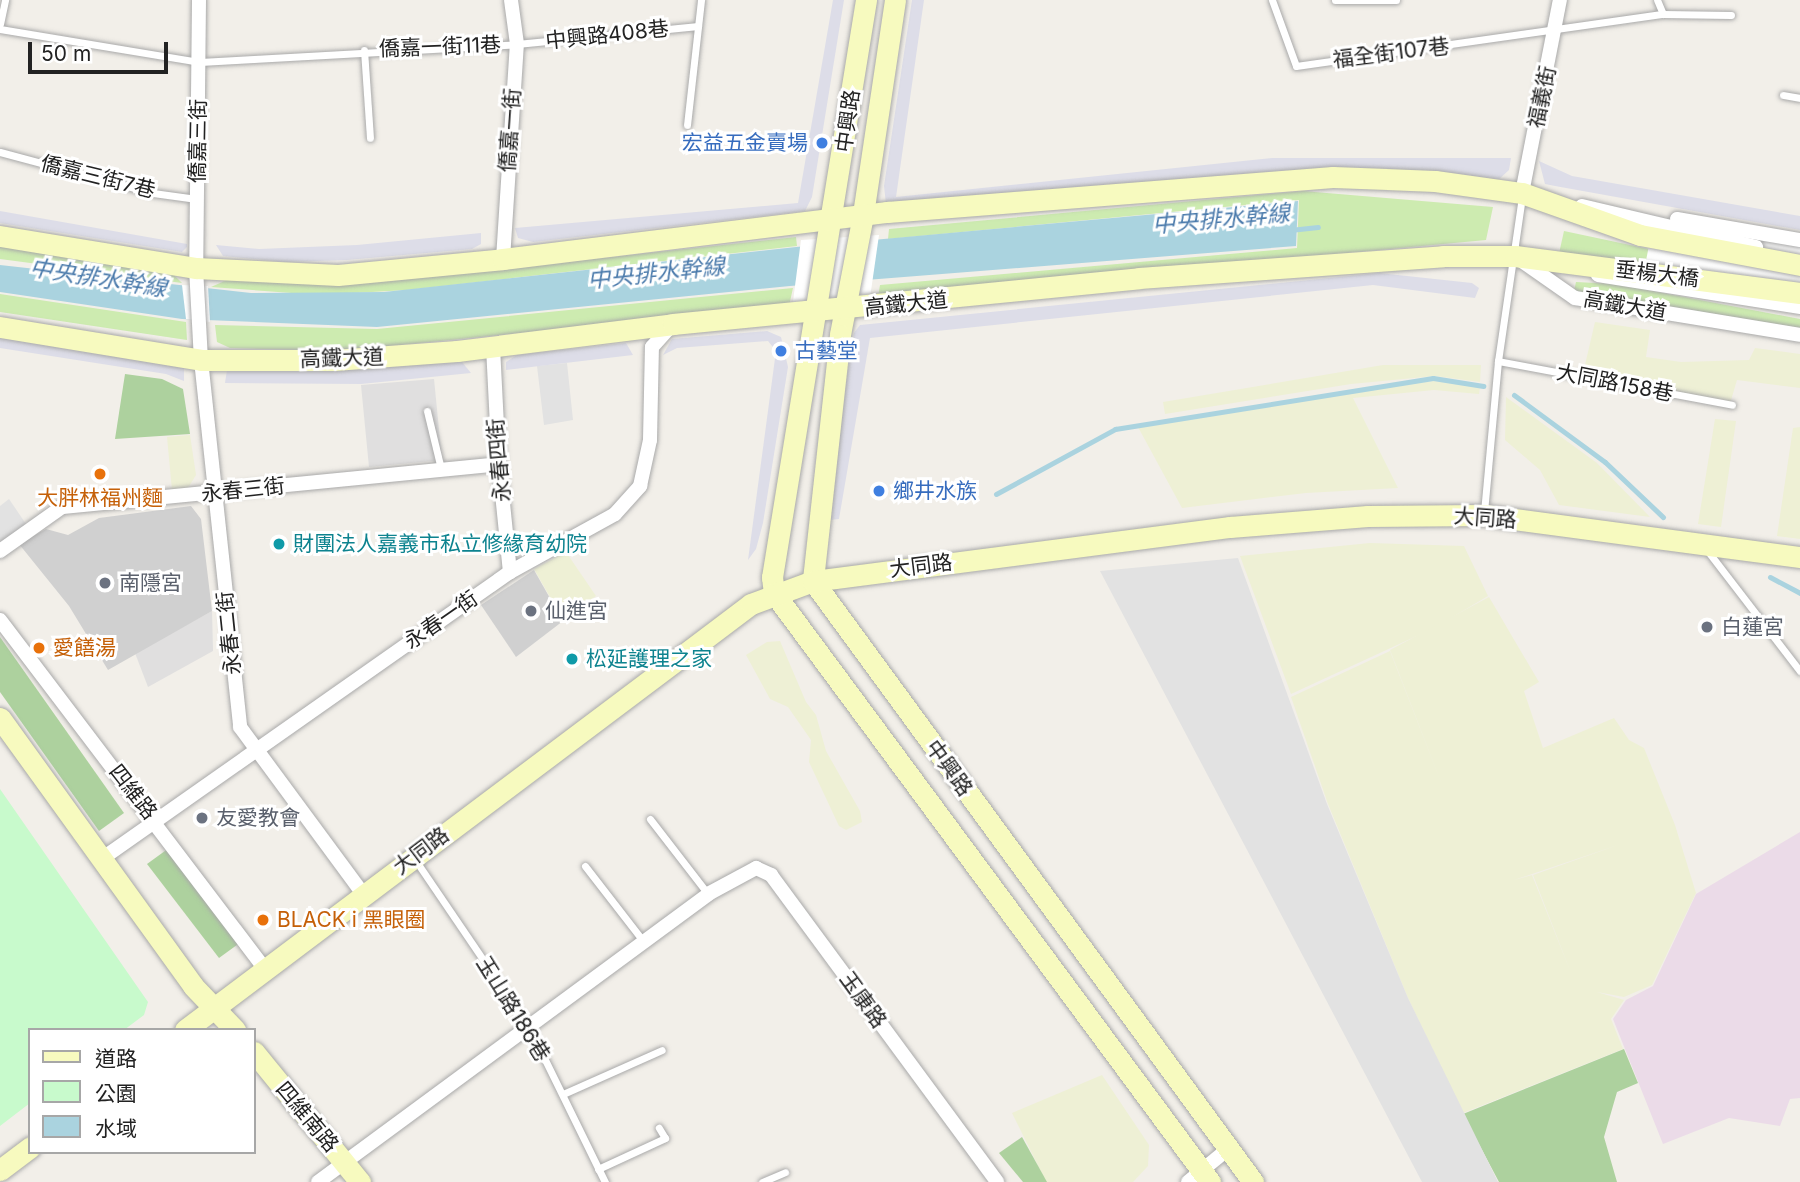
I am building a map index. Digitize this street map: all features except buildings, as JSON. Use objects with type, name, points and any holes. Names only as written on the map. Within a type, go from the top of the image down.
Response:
[{"type":"street","name":"僑嘉三街","points":[[199,0],[197,275],[201,333]]},
{"type":"street","name":"僑嘉一街","points":[[503,260],[517,44],[511,0]]},
{"type":"street","name":"中興路","points":[[815,309],[833,218],[866,0]]},
{"type":"street","name":"中興路","points":[[845,306],[863,215],[895,0]]},
{"type":"street","name":"福義街","points":[[1522,193],[1556,32],[1560,0]]},
{"type":"street","points":[[0,236],[197,275],[338,275],[503,260],[863,215],[1333,177],[1435,181],[1800,240]]},
{"type":"street","name":"垂楊大橋","points":[[1522,193],[1638,226],[1800,265]]},
{"type":"street","points":[[1638,226],[1800,255]]},
{"type":"street","name":"高鐵大道","points":[[0,327],[201,360],[334,360],[493,347],[673,324],[1139,278],[1443,256],[1515,256],[1575,298],[1800,335]]},
{"type":"street","name":"垂楊大橋","points":[[1515,256],[1622,275],[1800,293]]},
{"type":"street","points":[[1622,275],[1800,307]]},
{"type":"street","points":[[813,581],[845,306]]},
{"type":"street","points":[[774,593],[772,577],[815,309]]},
{"type":"street","name":"永春一街","points":[[103,858],[154,819],[510,572],[615,514],[640,486],[650,440],[652,347],[673,324]]},
{"type":"street","name":"永春二街","points":[[201,333],[213,493],[240,727],[363,894]]},
{"type":"street","name":"永春四街","points":[[493,347],[499,464],[510,572]]},
{"type":"street","name":"永春三街","points":[[0,551],[62,508],[499,464]]},
{"type":"street","name":"大同路","points":[[188,1028],[263,967],[413,858],[740,612],[774,593],[813,581],[1230,527],[1368,516],[1484,515],[1800,557]]},
{"type":"street","name":"中興路","points":[[813,581],[1253,1182]]},
{"type":"street","name":"中興路","points":[[774,593],[1199,1178]]},
{"type":"street","name":"四維路","points":[[0,620],[154,819],[263,967]]},
{"type":"street","points":[[0,718],[193,986],[216,1006],[234,1028]]},
{"type":"street","name":"玉康路","points":[[318,1182],[708,894],[739,873],[756,868],[771,875],[998,1182]]},
{"type":"street","name":"四維南路","points":[[256,1054],[360,1182]]},
{"type":"street","points":[[0,1170],[28,1149]]},
{"type":"street","points":[[1199,1178],[1228,1149]]},
{"type":"lane","points":[[0,27],[5,0]]},
{"type":"lane","name":"中興路408巷","points":[[687,125],[701,0]]},
{"type":"lane","name":"福全街107巷","points":[[1272,0],[1296,66],[1556,32]]},
{"type":"lane","points":[[1335,0],[1396,0]]},
{"type":"lane","points":[[1657,0],[1663,14]]},
{"type":"lane","points":[[1556,32],[1663,14],[1731,15]]},
{"type":"lane","name":"中興路408巷","points":[[517,44],[698,26]]},
{"type":"lane","name":"僑嘉一街11巷","points":[[0,27],[200,62],[364,50],[517,44]]},
{"type":"lane","name":"僑嘉一街11巷","points":[[364,50],[370,138]]},
{"type":"lane","points":[[1783,95],[1800,98]]},
{"type":"lane","name":"僑嘉三街7巷","points":[[0,152],[153,192],[197,199]]},
{"type":"lane","points":[[1484,515],[1499,361],[1522,193]]},
{"type":"lane","name":"大同路158巷","points":[[1499,361],[1732,405]]},
{"type":"lane","points":[[427,411],[442,470]]},
{"type":"lane","points":[[1701,543],[1800,671]]},
{"type":"lane","points":[[650,819],[708,894]]},
{"type":"lane","name":"玉山路186巷","points":[[413,858],[529,1027],[605,1182]]},
{"type":"lane","points":[[585,866],[645,942]]},
{"type":"lane","points":[[564,1094],[662,1050]]},
{"type":"lane","points":[[598,1169],[665,1138],[659,1128]]},
{"type":"lane","points":[[762,1182],[785,1172]]},
{"type":"shaded area","points":[[833,0],[844,0],[812,197],[805,211],[533,242],[518,238],[515,228],[798,203]]},
{"type":"shaded area","points":[[912,0],[924,0],[896,197],[1272,158],[1511,158],[1509,170],[1497,181],[886,204],[884,186]]},
{"type":"shaded area","points":[[1539,161],[1572,176],[1800,216],[1800,230],[1545,184]]},
{"type":"shaded area","points":[[0,211],[187,244],[187,247],[182,252],[0,223]]},
{"type":"shaded area","points":[[481,233],[481,244],[472,249],[347,260],[286,262],[223,256],[216,245],[259,249],[357,245]]},
{"type":"shaded area","points":[[1379,273],[1472,283],[1479,288],[1475,298],[1373,285],[870,338],[839,519],[830,520],[825,511],[854,333],[860,325]]},
{"type":"shaded area","points":[[767,331],[781,337],[788,367],[763,523],[756,549],[748,560],[776,351],[768,341],[677,348],[663,355],[672,339]]},
{"type":"shaded area","points":[[0,336],[184,368],[184,381],[166,374],[0,348]]},
{"type":"shaded area","points":[[626,343],[633,355],[506,370],[506,362],[517,355]]},
{"type":"shaded area","points":[[462,362],[471,373],[361,384],[225,383],[227,370]]},
{"type":"shaded area","points":[[567,363],[573,420],[544,425],[537,366]]},
{"type":"shaded area","points":[[434,379],[442,460],[369,467],[361,385]]},
{"type":"shaded area","points":[[9,499],[26,524],[0,543],[0,506]]},
{"type":"shaded area","points":[[191,506],[201,519],[212,611],[108,670],[69,606],[19,544],[46,529],[68,535],[99,518]]},
{"type":"shaded area","points":[[1238,558],[1327,804],[1408,998],[1498,1182],[1422,1182],[1100,571]]},
{"type":"shaded area","points":[[534,570],[563,621],[516,657],[481,605]]},
{"type":"shaded area","points":[[212,611],[213,651],[148,687],[135,653]]},
{"type":"shaded area","points":[[1800,832],[1800,1098],[1790,1099],[1780,1126],[1729,1118],[1663,1144],[1613,1019],[1626,1000],[1653,986],[1696,894]]},
{"type":"green space","points":[[1303,191],[1493,207],[1486,240],[878,297],[880,285],[1297,248],[1299,200],[888,239],[889,229]]},
{"type":"green space","points":[[1564,231],[1696,259],[1694,272],[1558,258]]},
{"type":"green space","points":[[796,237],[797,246],[407,290],[319,295],[211,287],[229,279],[520,267]]},
{"type":"green space","points":[[0,244],[173,274],[182,283],[0,259]]},
{"type":"green space","points":[[1576,282],[1616,284],[1800,319],[1800,328],[1574,291]]},
{"type":"green space","points":[[793,288],[789,306],[340,351],[230,348],[217,342],[215,325],[377,329]]},
{"type":"green space","points":[[0,294],[186,322],[187,340],[0,312]]},
{"type":"green space","points":[[1595,322],[1650,330],[1646,357],[1681,362],[1749,360],[1755,348],[1800,354],[1800,388],[1737,380],[1729,407],[1584,369]]},
{"type":"green space","points":[[1383,365],[1481,365],[1480,382],[1435,376],[1351,384],[1165,414],[1163,402]]},
{"type":"green space","points":[[125,374],[162,379],[183,389],[190,434],[115,439]]},
{"type":"green space","points":[[1434,381],[1480,387],[1479,394],[1434,390],[1353,398],[1398,488],[1306,493],[1182,508],[1138,427],[1347,391]]},
{"type":"green space","points":[[1506,397],[1597,463],[1650,517],[1559,505],[1540,470],[1505,440]]},
{"type":"green space","points":[[1715,419],[1736,421],[1721,527],[1698,524]]},
{"type":"green space","points":[[1800,427],[1800,539],[1777,536],[1793,428]]},
{"type":"green space","points":[[190,435],[196,475],[188,488],[172,490],[167,437]]},
{"type":"green space","points":[[1370,543],[1464,546],[1488,596],[1434,628],[1291,694],[1240,556]]},
{"type":"green space","points":[[566,552],[596,596],[563,620],[534,569]]},
{"type":"green space","points":[[1489,597],[1539,682],[1524,691],[1543,748],[1614,718],[1629,740],[1644,748],[1675,825],[1696,893],[1652,985],[1624,997],[1597,992],[1624,1000],[1611,1019],[1623,1049],[1463,1113],[1408,998],[1328,804],[1291,697],[1390,651],[1444,790],[1390,650]],"holes":[[[1618,845],[1533,875],[1571,973],[1532,875],[1514,880]]]},
{"type":"green space","points":[[0,637],[124,813],[99,831],[0,692]]},
{"type":"green space","points":[[780,641],[806,702],[816,715],[826,751],[860,811],[862,822],[846,830],[839,826],[809,762],[811,740],[788,707],[770,699],[746,655],[767,642]]},
{"type":"green space","points":[[0,789],[148,1002],[144,1015],[127,1028],[28,1028],[28,1105],[0,1126]]},
{"type":"green space","points":[[169,848],[241,942],[219,958],[147,864]]},
{"type":"green space","points":[[1624,1049],[1638,1083],[1617,1092],[1604,1137],[1617,1182],[1499,1182],[1463,1114]]},
{"type":"green space","points":[[1102,1075],[1149,1145],[1148,1166],[1133,1182],[1046,1182],[1012,1113]]},
{"type":"green space","points":[[1022,1137],[1047,1182],[1023,1182],[999,1153]]},
{"type":"water","points":[[1298,201],[1296,246],[790,286],[377,327],[182,319],[0,292],[0,265],[251,293],[384,292],[796,247]]},
{"type":"pier","points":[[1654,220],[1800,247],[1800,312],[1641,286]]},
{"type":"pier","points":[[879,235],[870,298],[792,309],[801,240]]},
{"type":"pier","points":[[182,285],[208,286],[210,322],[186,319]]},
{"type":"waterway","name":"中央排水幹線","points":[[1290,230],[1318,227]]},
{"type":"waterway","points":[[996,494],[1115,429],[1433,378],[1483,386]]},
{"type":"waterway","points":[[1514,395],[1605,462],[1663,517]]},
{"type":"waterway","points":[[1770,577],[1800,593]]},
{"type":"place","name":"宏益五金賣場","points":[[822,143]]},
{"type":"place","name":"古藝堂","points":[[781,351]]},
{"type":"place","name":"大胖林福州麵","points":[[100,474]]},
{"type":"place","name":"鄉井水族","points":[[879,491]]},
{"type":"place","name":"財團法人嘉義市私立修緣育幼院","points":[[279,544]]},
{"type":"place","name":"南隱宮","points":[[105,583]]},
{"type":"place","name":"仙進宮","points":[[531,611]]},
{"type":"place","name":"白蓮宮","points":[[1707,627]]},
{"type":"place","name":"愛饍湯","points":[[39,648]]},
{"type":"place","name":"松延護理之家","points":[[572,659]]},
{"type":"place","name":"友愛教會","points":[[202,818]]},
{"type":"place","name":"BLACK i 黑眼圈","points":[[263,920]]}]
